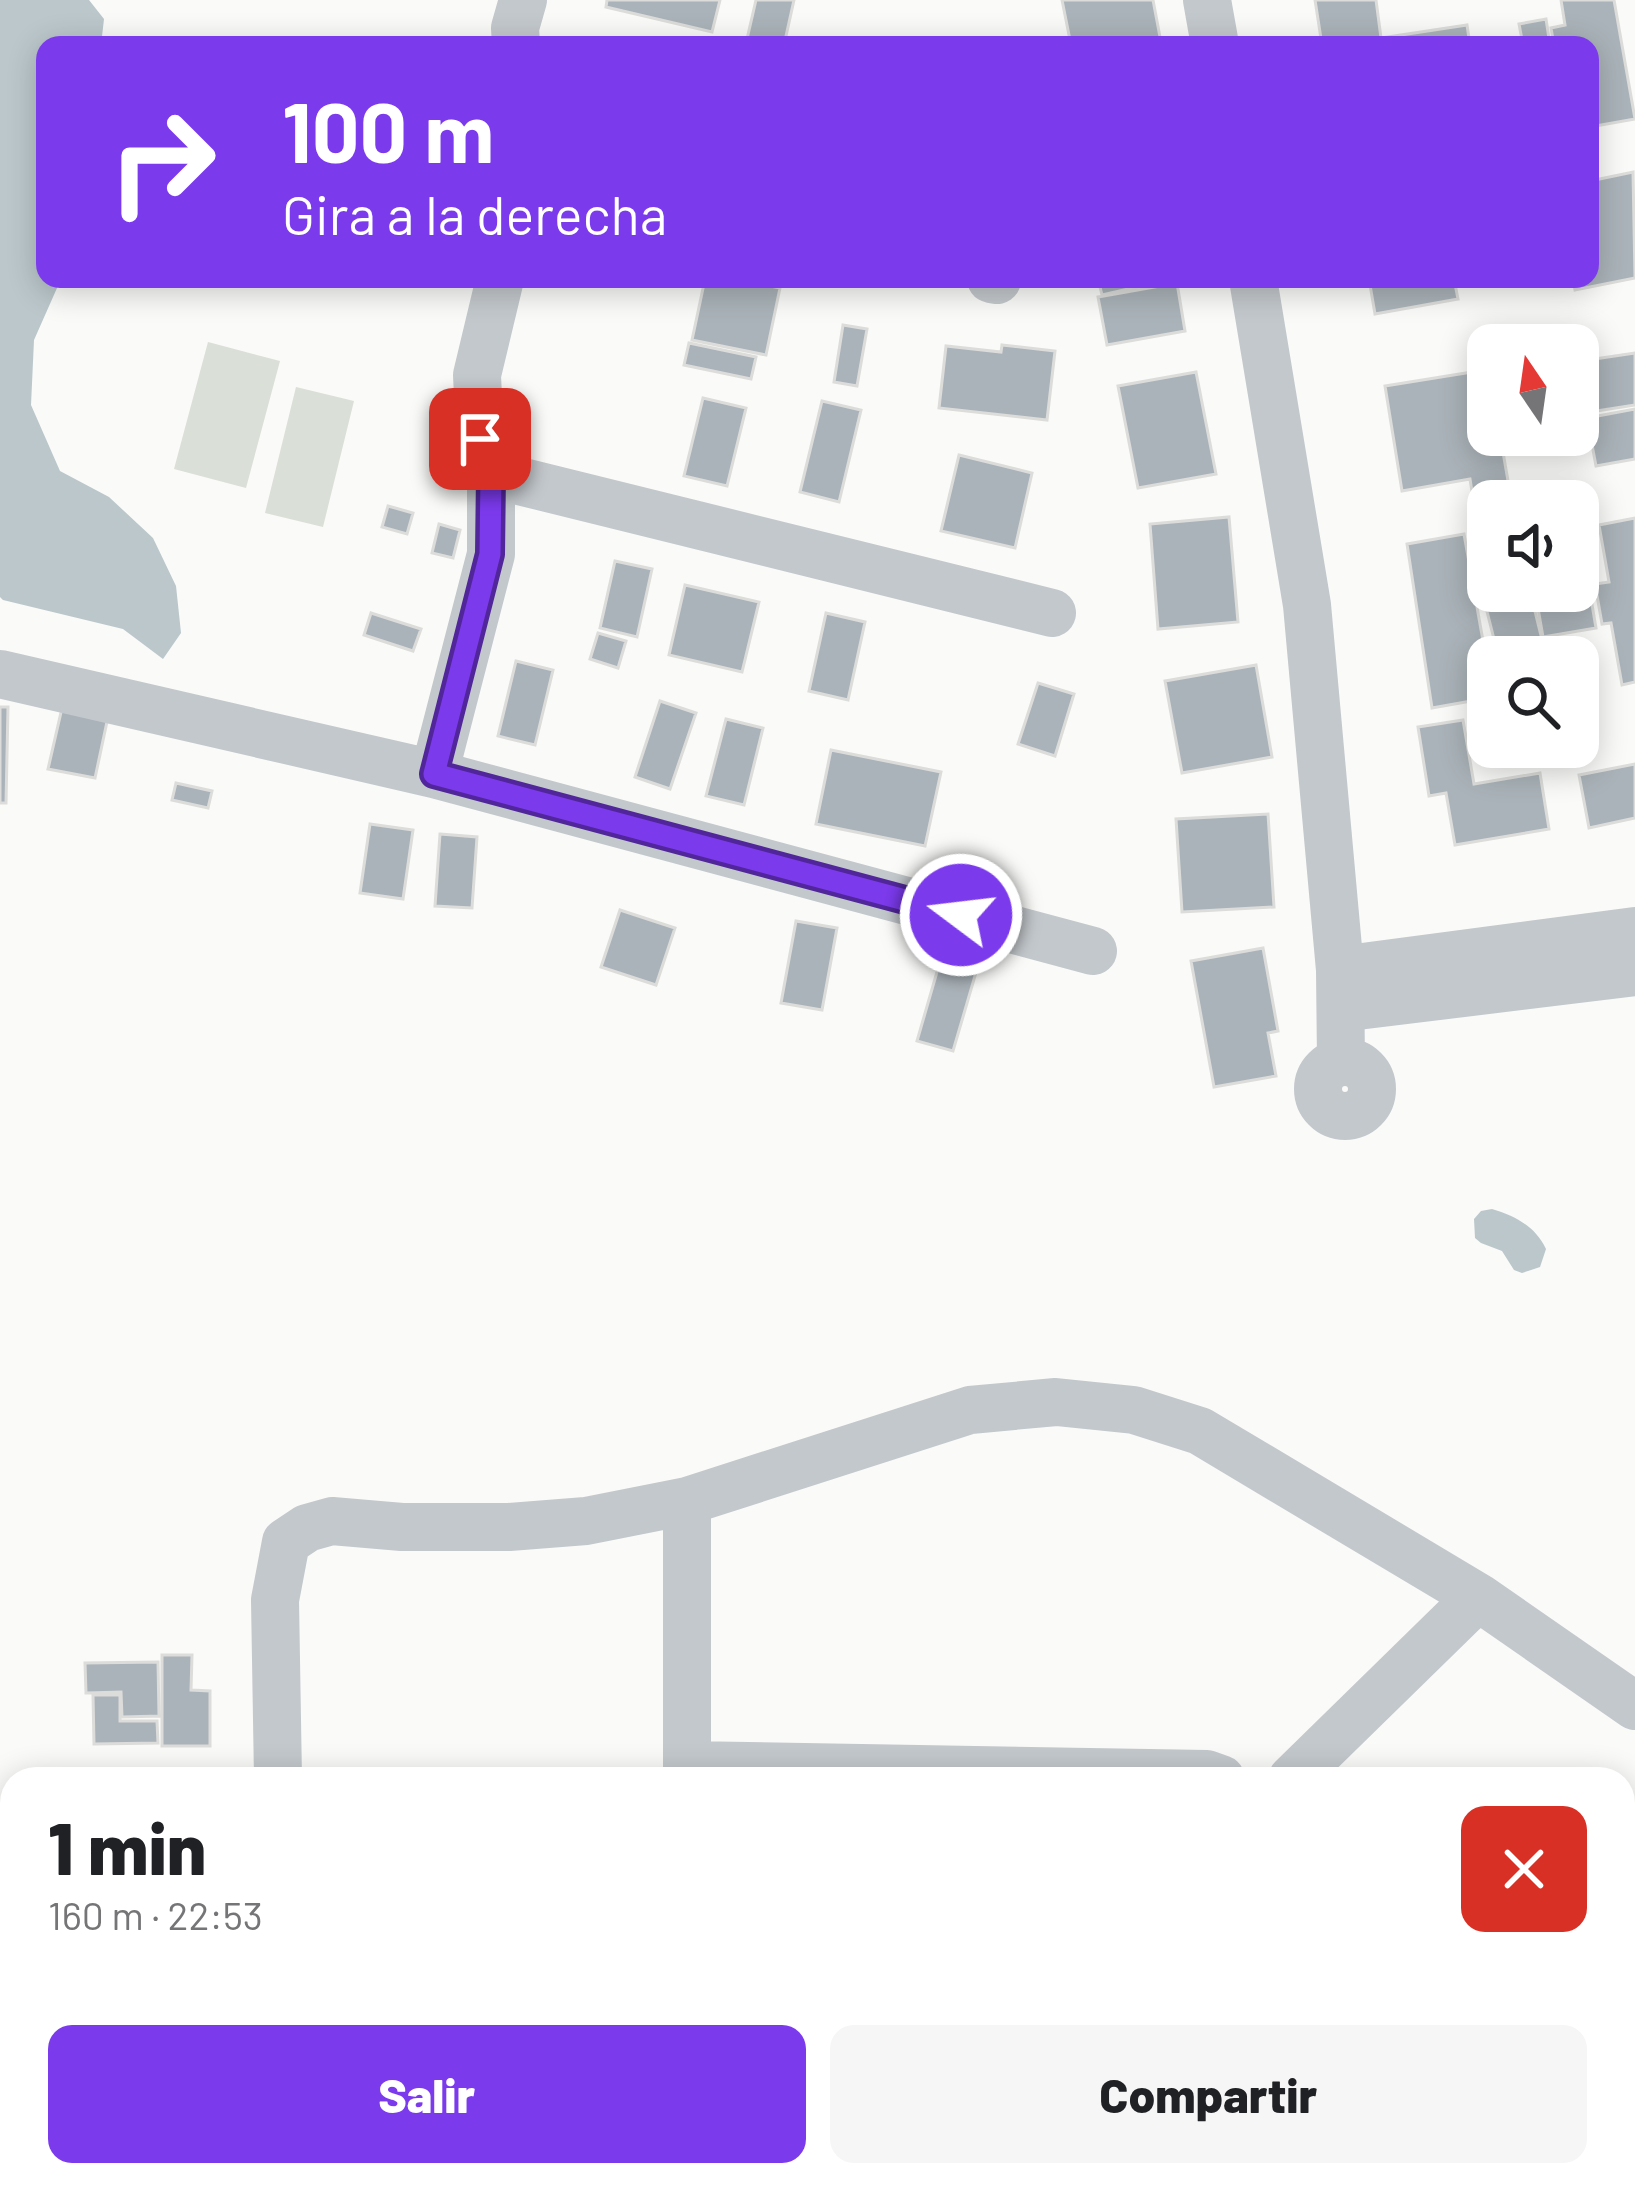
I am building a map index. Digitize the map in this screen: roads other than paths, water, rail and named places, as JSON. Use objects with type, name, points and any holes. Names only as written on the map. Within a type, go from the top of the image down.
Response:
[{"type":"street","points":[[515,36],[523,0]]},
{"type":"street","points":[[1208,0],[1214,36]]},
{"type":"street","points":[[434,774],[490,554],[491,474],[480,439],[477,375],[498,288]]},
{"type":"street","points":[[1254,288],[1306,605],[1341,989],[1341,1062]]},
{"type":"street","points":[[491,474],[1052,613]]},
{"type":"street","points":[[0,674],[434,774],[1093,951]]},
{"type":"street","points":[[1341,989],[1635,931]]},
{"type":"street","points":[[1341,989],[1635,973]]},
{"type":"street","points":[[278,1767],[275,1600],[286,1542],[307,1528],[332,1521],[402,1527],[509,1527],[586,1521],[687,1502],[970,1410],[1056,1402],[1134,1410],[1200,1431],[1478,1597],[1635,1706]]},
{"type":"street","points":[[687,1502],[687,1767]]},
{"type":"street","points":[[1304,1767],[1478,1597]]}]
